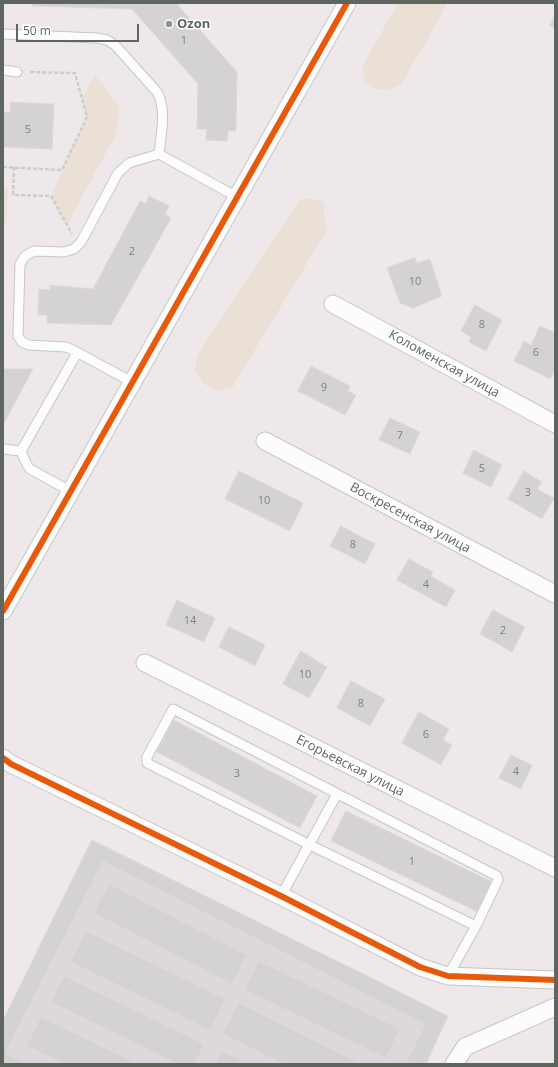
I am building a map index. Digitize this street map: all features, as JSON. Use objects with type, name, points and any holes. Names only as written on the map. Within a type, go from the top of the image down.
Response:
[{"type":"street","points":[[3,610],[348,3]]},
{"type":"street","name":"Коломенская улица","points":[[333,304],[555,424]]},
{"type":"street","name":"Воскресенская улица","points":[[265,441],[555,594]]},
{"type":"street","name":"Егорьевская улица","points":[[145,663],[555,868]]},
{"type":"street","points":[[6,761],[281,896],[420,967],[448,976],[555,980]]},
{"type":"street","points":[[454,1064],[465,1047],[555,1007]]},
{"type":"lane","points":[[3,34],[97,38],[107,40],[115,45],[157,92],[162,100],[159,154]]},
{"type":"lane","points":[[3,70],[17,72]]},
{"type":"lane","points":[[132,382],[66,347],[29,345],[22,342],[18,336],[20,264],[25,256],[34,251],[64,252],[74,249],[81,242],[118,173],[129,163],[159,154],[237,197]]},
{"type":"lane","points":[[21,451],[77,353]]},
{"type":"lane","points":[[3,449],[21,451]]},
{"type":"lane","points":[[21,451],[30,469],[70,491]]},
{"type":"lane","points":[[448,976],[476,926],[498,880],[497,876],[172,709],[147,757],[147,763],[476,926]]},
{"type":"lane","points":[[281,896],[308,844],[337,794]]},
{"type":"path","points":[[3,167],[62,170],[87,117],[75,73],[17,72]]},
{"type":"path","points":[[14,167],[13,195],[51,196],[78,245]]},
{"type":"shaded area","points":[[398,3],[448,3],[401,85],[382,90],[374,88],[364,80],[363,65]]},
{"type":"shaded area","points":[[95,75],[119,107],[117,132],[67,225],[51,196],[87,117],[82,98]]},
{"type":"shaded area","points":[[3,188],[8,189],[6,226],[3,226]]},
{"type":"shaded area","points":[[300,199],[313,199],[324,202],[324,215],[327,230],[232,388],[215,391],[203,383],[195,371],[197,356]]},
{"type":"shaded area","points":[[92,840],[448,1016],[426,1064],[3,1064],[3,1021]]},
{"type":"building","points":[[33,3],[176,3],[237,72],[236,131],[228,131],[227,141],[206,140],[207,129],[197,129],[198,84],[132,9],[33,6]]},
{"type":"building","points":[[555,15],[555,28],[550,26]]},
{"type":"building","points":[[11,102],[54,104],[52,149],[3,147],[3,112],[10,112]]},
{"type":"building","points":[[149,196],[169,206],[165,214],[171,218],[111,325],[47,323],[47,315],[38,315],[39,289],[50,290],[50,285],[93,289],[140,201],[146,204]]},
{"type":"building","points":[[415,258],[417,263],[430,259],[442,296],[413,308],[400,303],[387,268]]},
{"type":"building","points":[[475,305],[502,320],[486,351],[469,342],[471,337],[461,331]]},
{"type":"building","points":[[540,326],[555,333],[555,369],[550,379],[514,361],[524,341],[531,345]]},
{"type":"building","points":[[311,366],[350,386],[348,391],[356,395],[345,415],[298,391]]},
{"type":"building","points":[[3,369],[33,369],[3,425]]},
{"type":"building","points":[[390,418],[420,432],[410,454],[379,440]]},
{"type":"building","points":[[474,450],[502,465],[491,487],[463,473]]},
{"type":"building","points":[[239,471],[303,503],[290,531],[225,499]]},
{"type":"building","points":[[524,471],[542,482],[537,489],[554,498],[542,519],[508,499]]},
{"type":"building","points":[[341,526],[375,544],[365,564],[330,546]]},
{"type":"building","points":[[409,559],[433,572],[431,576],[455,590],[446,607],[397,580]]},
{"type":"building","points":[[177,600],[215,618],[204,642],[166,625]]},
{"type":"building","points":[[493,610],[525,627],[512,652],[480,634]]},
{"type":"building","points":[[229,627],[265,645],[255,666],[219,647]]},
{"type":"building","points":[[301,651],[327,667],[309,698],[283,684]]},
{"type":"building","points":[[351,681],[385,699],[370,726],[337,708]]},
{"type":"building","points":[[419,712],[449,729],[443,740],[452,745],[441,765],[402,743]]},
{"type":"building","points":[[174,720],[317,796],[300,828],[157,752]]},
{"type":"building","points":[[511,755],[532,765],[521,789],[499,778]]},
{"type":"building","points":[[346,811],[492,882],[478,912],[331,841]]},
{"type":"building","points":[[92,840],[448,1016],[426,1064],[406,1064],[425,1024],[103,861],[5,1053],[27,1064],[3,1064],[3,1021]]},
{"type":"building","points":[[109,884],[247,955],[232,984],[94,913]]},
{"type":"building","points":[[86,931],[225,999],[210,1030],[71,962]]},
{"type":"building","points":[[259,961],[400,1029],[386,1058],[245,990]]},
{"type":"building","points":[[64,976],[204,1044],[195,1064],[178,1064],[51,1002]]},
{"type":"building","points":[[239,1003],[361,1064],[283,1064],[223,1034]]},
{"type":"building","points":[[41,1017],[138,1064],[65,1064],[27,1046]]},
{"type":"building","points":[[222,1051],[248,1064],[216,1064]]},
{"type":"cycle path","points":[[3,611],[347,3]]},
{"type":"cycle path","points":[[3,758],[11,764],[281,896],[420,967],[448,976],[555,980]]},
{"type":"place","name":"Ozon","points":[[169,24]]}]
